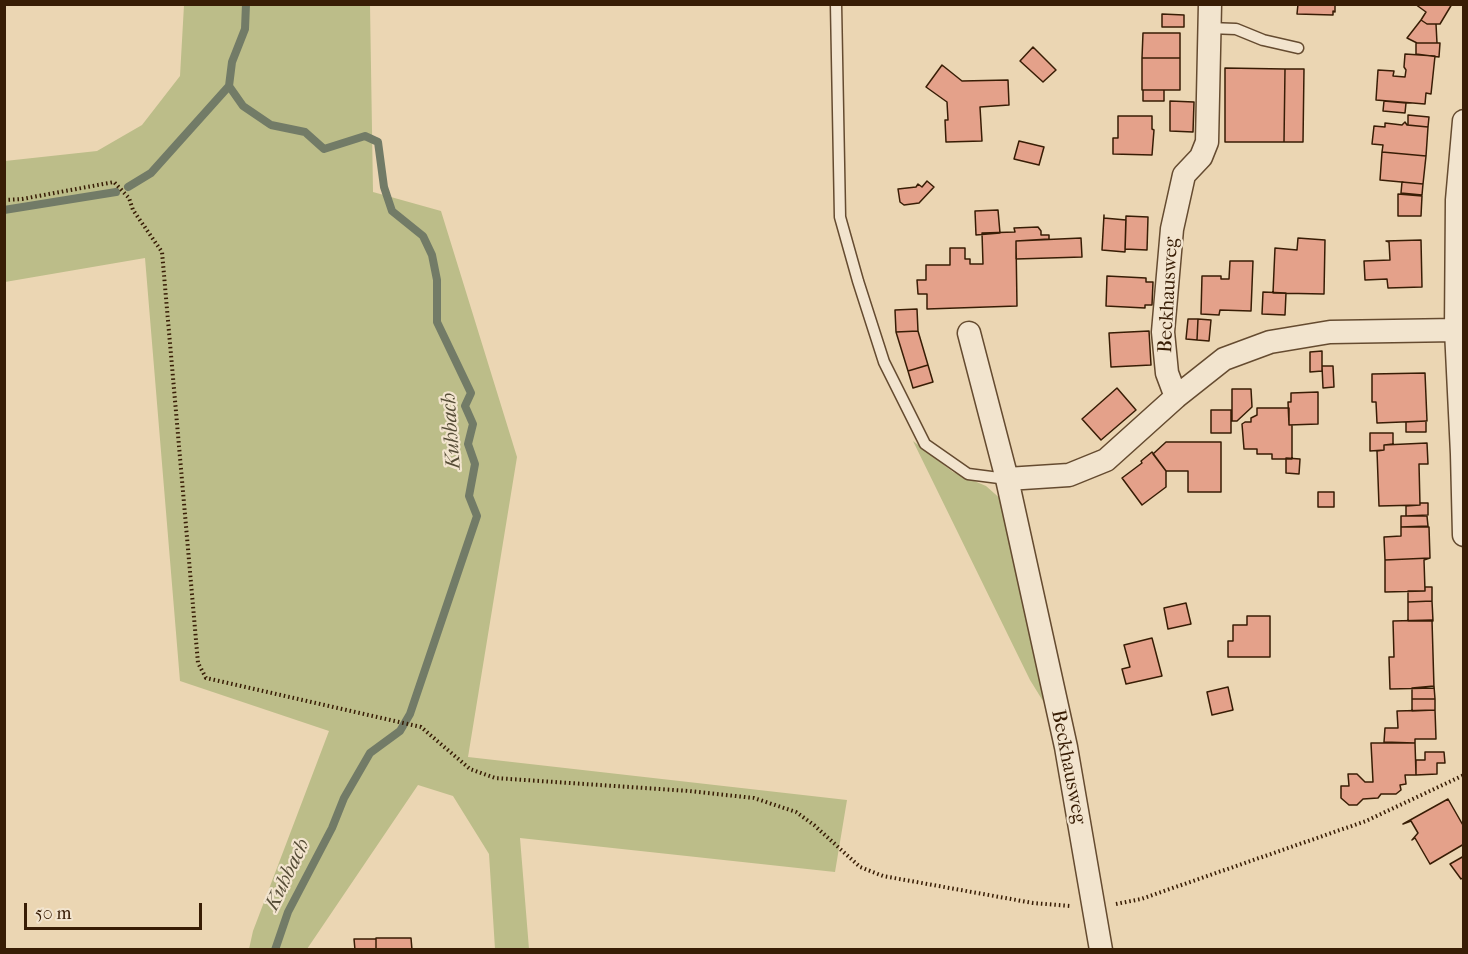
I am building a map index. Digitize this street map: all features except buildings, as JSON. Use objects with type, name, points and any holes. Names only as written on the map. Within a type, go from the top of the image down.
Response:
[{"type":"street","name":"Beckhausweg","points":[[1176,397],[1167,373],[1164,354],[1167,276],[1172,229],[1184,175],[1202,157],[1207,142],[1210,4]]},
{"type":"street","points":[[1464,121],[1456,330],[1463,454],[1464,535]]},
{"type":"street","points":[[1007,479],[1069,474],[1106,460],[1176,397],[1224,359],[1270,342],[1330,332],[1456,330]]},
{"type":"street","name":"Beckhausweg","points":[[969,333],[1007,479],[1066,747],[1101,950]]},
{"type":"lane","points":[[836,4],[840,217],[884,362],[925,444],[968,474],[1007,479]]},
{"type":"lane","points":[[1209,28],[1236,29],[1263,40],[1298,48]]},
{"type":"path","points":[[4,200],[22,199],[114,182],[129,198],[134,210],[162,252],[198,663],[206,678],[421,727],[470,769],[495,778],[678,790],[754,798],[796,812],[814,825],[860,867],[883,876],[1033,903],[1093,908],[1141,899],[1366,821],[1464,776]]},
{"type":"green space","points":[[184,5],[370,5],[373,192],[441,211],[517,457],[468,757],[847,800],[835,872],[520,838],[529,949],[495,949],[489,854],[453,796],[418,785],[307,949],[249,949],[253,931],[329,731],[180,681],[145,258],[5,282],[5,161],[97,151],[142,125],[180,76]]},
{"type":"green space","points":[[913,441],[953,472],[986,486],[1003,501],[1051,714],[1030,680]]},
{"type":"waterway","name":"Kuhbach","points":[[246,4],[245,29],[232,62],[229,86],[243,106],[271,125],[305,132],[324,149],[365,136],[378,142],[384,187],[392,211],[423,236],[432,255],[437,280],[437,322],[471,393],[465,406],[473,424],[468,444],[475,464],[469,496],[477,516],[410,714],[400,731],[370,753],[344,798],[332,828],[288,912],[275,950]]},
{"type":"waterway","points":[[128,187],[151,173],[229,86]]},
{"type":"waterway","points":[[4,210],[116,192]]}]
